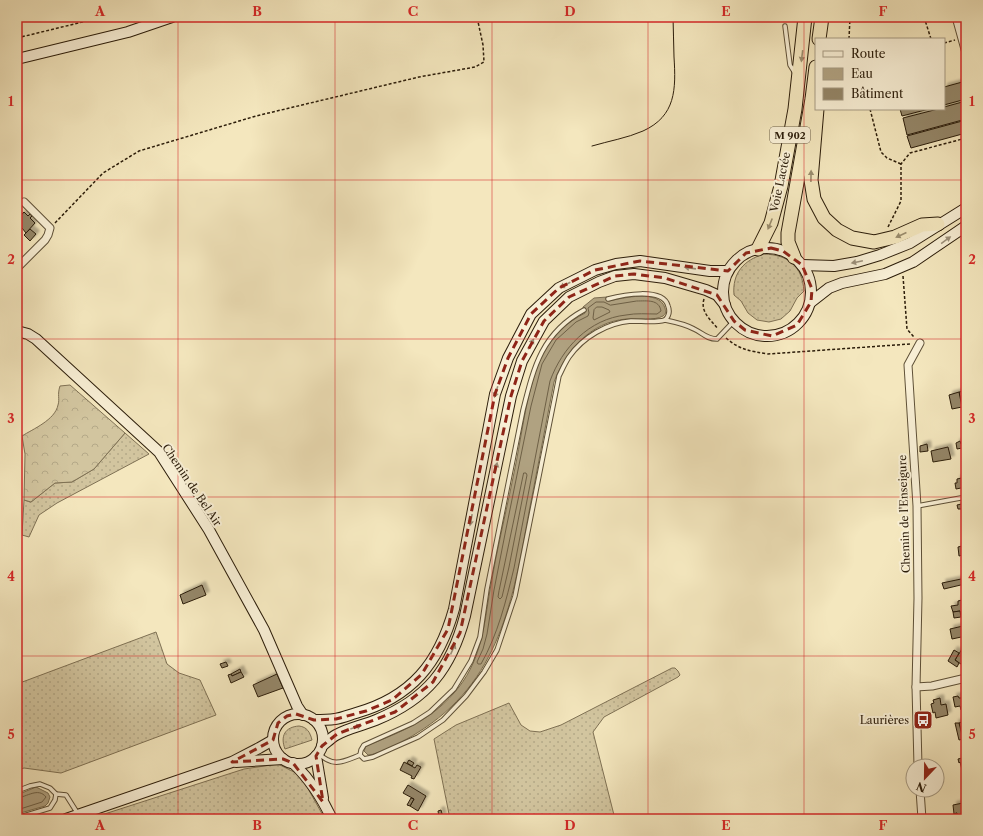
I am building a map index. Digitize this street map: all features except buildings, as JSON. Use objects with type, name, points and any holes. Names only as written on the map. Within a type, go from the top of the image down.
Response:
[{"type":"highway","name":"Voie Lactée","points":[[758,249],[771,223],[781,186],[795,109],[805,17]]},
{"type":"highway","points":[[820,37],[822,17]]},
{"type":"highway","name":"Voie Lactée","points":[[798,261],[788,242],[788,233],[815,76]]},
{"type":"highway","points":[[817,110],[811,180],[814,199],[824,218],[837,230],[852,238],[874,242],[895,238],[922,225],[938,224]]},
{"type":"main road","points":[[17,59],[128,32],[172,17]]},
{"type":"main road","points":[[798,261],[834,266],[880,256],[910,243],[938,224],[966,208]]},
{"type":"main road","points":[[811,302],[829,288],[842,283],[885,274],[913,262],[966,226]]},
{"type":"main road","points":[[293,763],[305,763],[319,752],[337,734],[395,712],[416,698],[434,682],[449,659],[460,633],[465,616],[511,396],[522,361],[544,321],[569,297],[615,276],[634,274],[666,278],[706,290],[717,295],[725,305],[734,321],[745,330],[758,335],[772,336],[785,333],[797,325],[806,315],[811,302],[812,289],[809,276],[798,261],[783,250],[771,248],[758,249],[746,253],[736,261],[728,271],[724,282],[723,293],[725,305]]},
{"type":"main road","points":[[283,759],[276,751],[273,740],[275,728],[287,716],[296,714],[303,715],[314,720],[336,719],[366,711],[392,700],[410,686],[422,674],[437,653],[448,629],[454,609],[495,394],[508,358],[531,314],[559,288],[595,270],[616,264],[640,261],[710,271],[728,271]]},
{"type":"main road","name":"Chemin de Bel Air","points":[[17,331],[28,334],[36,339],[159,452],[208,530],[264,630],[297,706],[303,715]]},
{"type":"main road","points":[[287,716],[293,696]]},
{"type":"main road","points":[[314,720],[321,729],[322,734],[319,752],[323,802]]},
{"type":"main road","points":[[66,819],[232,762],[273,740]]},
{"type":"main road","points":[[232,762],[283,759],[293,763],[304,773],[332,819]]},
{"type":"street","points":[[956,17],[966,53]]},
{"type":"street","points":[[17,268],[45,240],[50,228],[24,202]]},
{"type":"street","name":"Chemin de l'Enseigure","points":[[918,758],[916,687],[918,598],[917,506],[908,365],[920,343]]},
{"type":"street","points":[[916,687],[932,686],[966,678]]},
{"type":"street","points":[[921,798],[922,819]]},
{"type":"lane","points":[[784,26],[790,65],[799,78]]},
{"type":"lane","points":[[608,299],[636,294],[656,295],[662,297],[668,304],[669,311],[665,320]]},
{"type":"lane","points":[[360,755],[360,750],[364,745],[413,723],[430,712],[454,689],[471,661],[480,637],[487,589],[530,380],[539,357],[548,341],[560,326],[584,310]]},
{"type":"lane","points":[[360,755],[364,759],[393,748],[418,736],[443,720],[466,696],[484,672],[497,650],[515,596],[559,376],[569,357],[592,334],[624,322],[644,320],[660,322],[665,320],[683,324],[695,329],[710,339],[717,339],[734,321]]},
{"type":"lane","points":[[917,506],[966,497]]},
{"type":"lane","points":[[319,752],[327,761],[339,763],[360,755]]},
{"type":"lane","points":[[17,791],[40,784],[50,788],[56,794],[66,795],[78,815]]},
{"type":"lane","points":[[17,818],[50,808],[55,800],[56,794]]},
{"type":"path","points":[[17,38],[103,17]]},
{"type":"path","points":[[50,228],[103,173],[139,152],[256,116],[419,76],[475,67],[484,62],[483,45],[477,17]]},
{"type":"path","points":[[849,38],[850,17]]},
{"type":"path","points":[[924,17],[931,38]]},
{"type":"path","points":[[945,43],[955,40]]},
{"type":"path","points":[[870,110],[882,152],[888,158],[901,164]]},
{"type":"path","points":[[887,233],[888,226],[901,201],[901,164],[910,153],[966,138]]},
{"type":"path","points":[[903,276],[907,329],[920,343]]},
{"type":"path","points":[[705,295],[702,305],[703,311],[734,345],[745,350],[768,354],[871,348],[920,343]]},
{"type":"highlighted area","points":[[771,248],[783,251],[802,265],[812,289],[811,302],[797,325],[772,336],[745,330],[734,321],[717,295],[665,278],[634,274],[615,276],[569,297],[544,321],[522,361],[511,396],[460,633],[433,682],[395,712],[337,734],[322,746],[316,756],[323,802],[293,763],[283,759],[232,762],[273,740],[278,723],[287,716],[296,714],[314,720],[336,719],[366,711],[392,700],[422,674],[448,629],[495,394],[508,358],[531,314],[559,288],[595,270],[640,261],[728,271],[746,253]]},
{"type":"green space","points":[[764,254],[781,257],[793,264],[803,282],[804,291],[797,298],[790,311],[781,319],[769,322],[757,320],[748,313],[741,301],[734,295],[735,280],[741,268],[751,260]]},
{"type":"green space","points":[[70,385],[125,433],[94,469],[72,482],[55,483],[31,502],[24,500],[25,454],[22,436],[43,424],[53,415],[59,401],[60,386]]},
{"type":"green space","points":[[125,433],[149,454],[57,503],[39,515],[29,537],[22,535],[24,500],[31,502],[55,483],[72,482],[94,469]]},
{"type":"green space","points":[[156,632],[167,664],[179,673],[200,680],[216,715],[61,773],[24,768],[17,770],[17,684]]},
{"type":"green space","points":[[672,668],[675,668],[678,671],[680,675],[678,677],[604,717],[593,732],[615,819],[450,819],[434,739],[456,725],[509,703],[521,725],[530,731],[540,732],[561,725]]},
{"type":"green space","points":[[299,726],[308,730],[312,740],[285,749],[283,740],[285,733],[290,728]]},
{"type":"green space","points":[[278,764],[298,774],[302,778],[325,819],[235,819],[234,815],[224,819],[89,819],[244,769]]},
{"type":"water","points":[[640,296],[656,298],[665,308],[666,313],[660,318],[626,319],[613,321],[602,326],[581,340],[565,359],[559,370],[554,382],[516,576],[508,607],[498,636],[485,664],[467,689],[445,712],[407,739],[386,750],[368,755],[364,751],[366,746],[405,729],[428,716],[449,698],[467,676],[473,664],[484,628],[496,558],[530,391],[538,363],[544,351],[556,334],[567,324],[585,313],[583,307],[594,298],[607,297],[609,301]]},
{"type":"water","points":[[36,787],[48,793],[50,797],[48,803],[45,806],[17,814],[17,795]]},
{"type":"tram line","points":[[592,146],[624,138],[643,131],[654,125],[662,118],[668,109],[672,100],[675,80],[673,17]]},
{"type":"place","name":"Laurières","points":[[923,720]]}]
